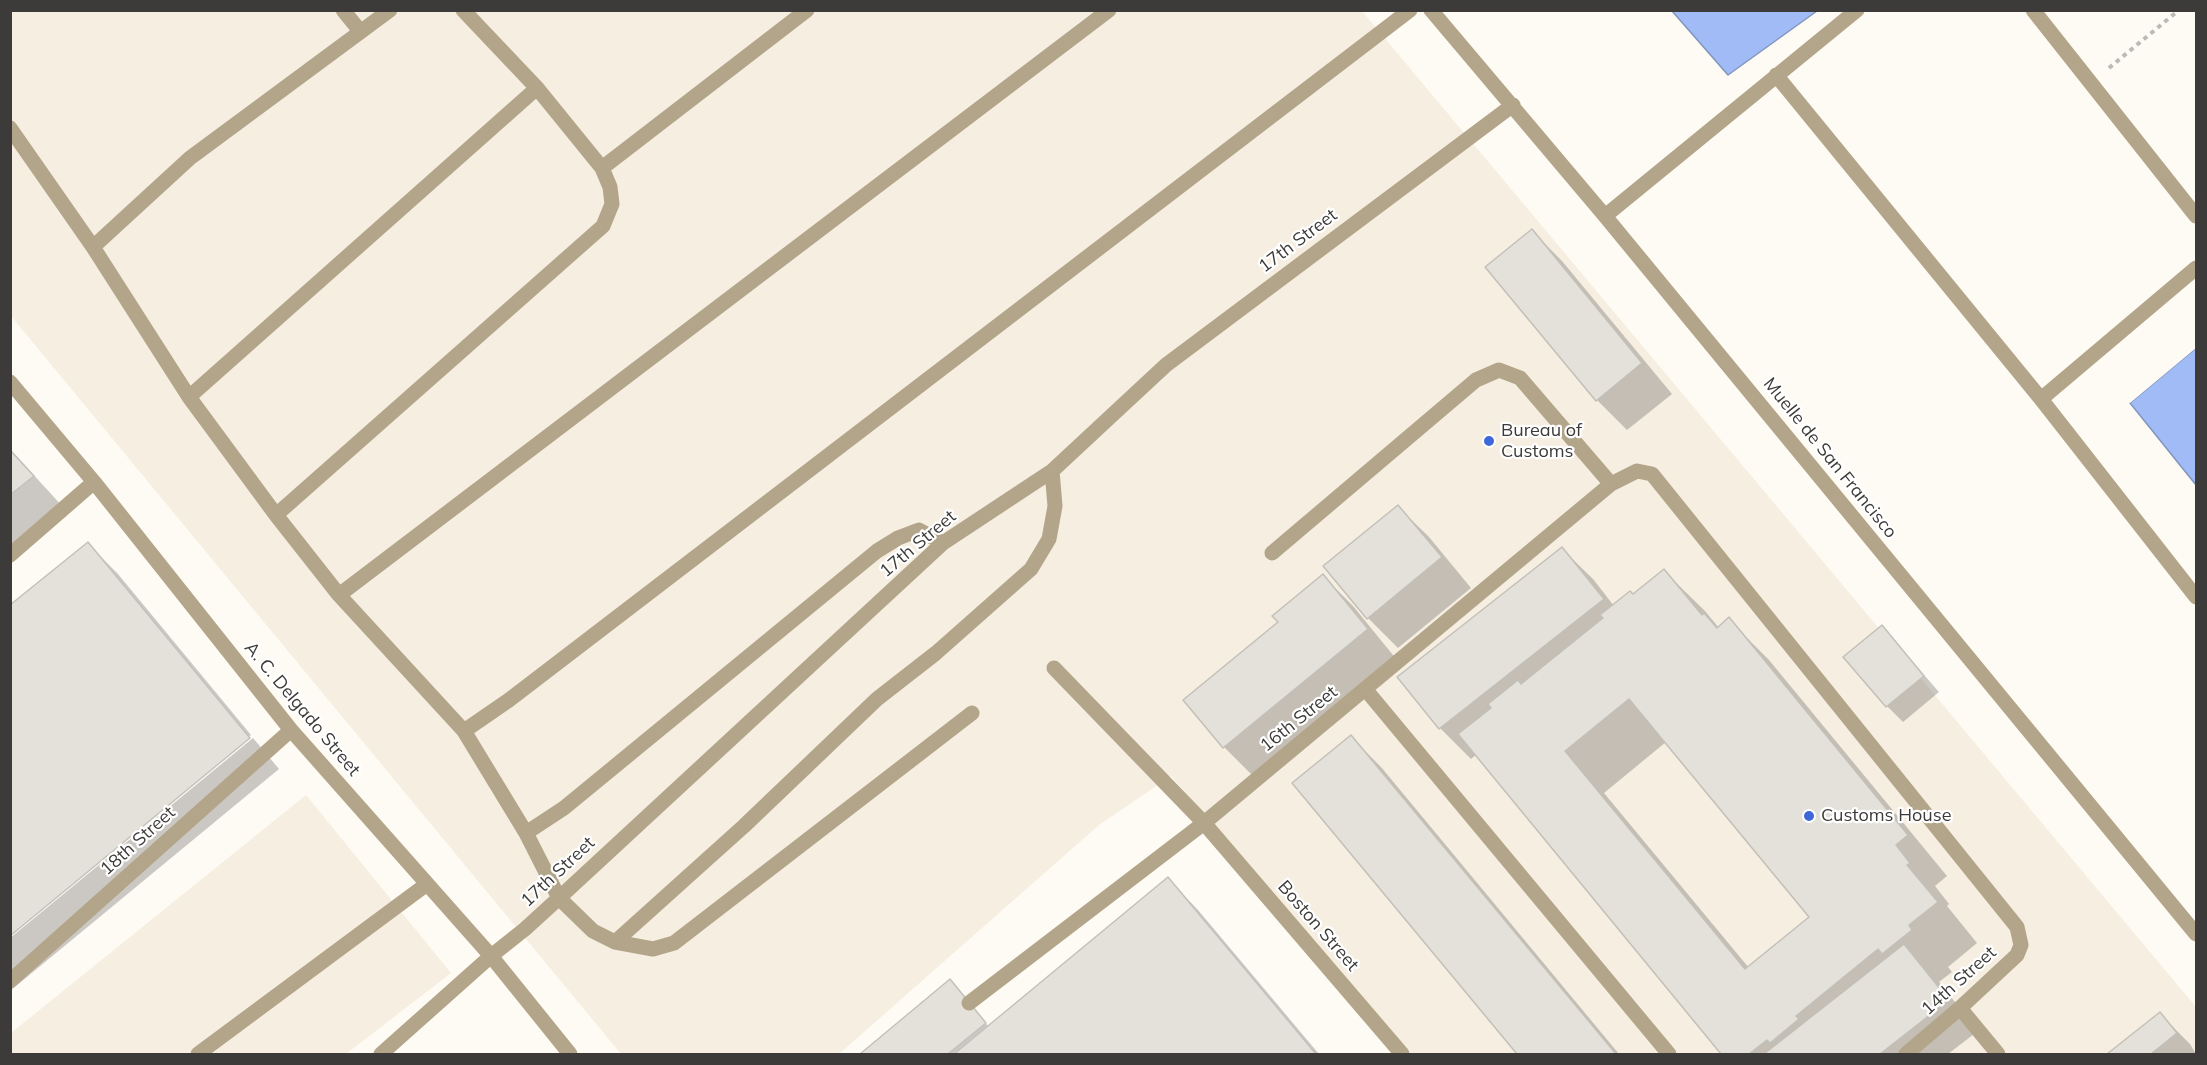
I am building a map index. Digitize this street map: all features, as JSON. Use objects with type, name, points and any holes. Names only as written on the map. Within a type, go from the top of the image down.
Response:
[{"type":"street","points":[[343,10],[360,31]]},
{"type":"street","points":[[93,247],[190,158],[390,10]]},
{"type":"street","points":[[276,515],[603,226],[612,204],[610,187],[602,168],[537,88],[463,10]]},
{"type":"street","points":[[602,168],[807,10]]},
{"type":"street","points":[[339,595],[1109,10]]},
{"type":"street","points":[[464,731],[519,693],[1410,10]]},
{"type":"street","name":"Muelle de San Francisco","points":[[1431,10],[1605,216],[2196,933]]},
{"type":"street","points":[[1605,216],[1857,10]]},
{"type":"street","points":[[2033,10],[2196,216]]},
{"type":"street","points":[[1776,75],[2041,399],[2196,597]]},
{"type":"street","points":[[189,397],[537,88]]},
{"type":"street","name":"17th Street","points":[[381,1054],[490,956],[525,929],[943,543],[1052,471],[1166,365],[1513,105]]},
{"type":"street","points":[[10,128],[93,247],[189,397],[276,515],[339,595],[464,731],[526,833],[559,898],[593,931],[615,942],[653,950],[674,943],[972,713]]},
{"type":"street","points":[[2041,399],[2196,268]]},
{"type":"street","points":[[1272,553],[1476,380],[1499,370],[1520,378],[1611,484]]},
{"type":"street","name":"A. C. Delgado Street","points":[[10,382],[94,482],[291,730],[490,956],[570,1054]]},
{"type":"street","points":[[615,942],[744,826],[877,699],[936,653],[1031,569],[1049,538],[1055,506],[1052,471]]},
{"type":"street","name":"16th Street","points":[[969,1003],[1204,823],[1611,484],[1637,471],[1652,474],[2017,927]]},
{"type":"street","points":[[10,555],[94,482]]},
{"type":"street","points":[[526,833],[564,808],[877,551],[898,538],[919,530],[943,543]]},
{"type":"street","name":"Boston Street","points":[[1054,668],[1204,823],[1402,1054]]},
{"type":"street","points":[[1366,690],[1669,1054]]},
{"type":"street","name":"18th Street","points":[[10,981],[291,730]]},
{"type":"street","points":[[198,1054],[427,884]]},
{"type":"street","name":"14th Street","points":[[1906,1054],[2017,955],[2021,945],[2017,927]]},
{"type":"street","points":[[1960,1008],[1998,1054]]},
{"type":"path","points":[[2090,84],[2179,10]]},
{"type":"shaded area","points":[[10,11],[1362,11],[2196,1007],[2196,1054],[1406,1054],[1171,776],[1099,825],[839,1054],[621,1054],[11,316]]},
{"type":"shaded area","points":[[306,795],[451,973],[346,1054],[11,1054],[11,1033]]},
{"type":"water","points":[[1672,11],[1817,11],[1728,75]]},
{"type":"water","points":[[2196,348],[2196,485],[2130,403]]},
{"type":"pier","points":[[2196,345],[2196,348],[2130,403],[2128,401]]},
{"type":"building","points":[[1532,229],[1642,363],[1596,401],[1485,267]]},
{"type":"building","points":[[10,450],[34,476],[10,495]]},
{"type":"building","points":[[1398,505],[1442,557],[1367,619],[1323,566]]},
{"type":"building","points":[[88,542],[250,738],[10,936],[10,605]]},
{"type":"building","points":[[1562,547],[1604,599],[1439,729],[1397,677]]},
{"type":"building","name":"Customs House","points":[[1664,569],[1702,615],[1704,613],[1717,628],[1729,617],[1908,835],[1896,845],[1910,863],[1907,865],[1938,902],[1909,925],[1912,930],[1882,954],[1878,949],[1796,1016],[1799,1019],[1770,1043],[1767,1040],[1749,1054],[1721,1054],[1458,734],[1491,708],[1488,704],[1518,680],[1521,684],[1603,618],[1600,615],[1630,591],[1633,594]],"holes":[[[1629,699],[1809,917],[1745,969],[1565,751]]]},
{"type":"building","points":[[1323,574],[1368,629],[1223,748],[1183,700],[1278,622],[1272,616]]},
{"type":"building","points":[[1882,625],[1924,676],[1886,707],[1843,657]]},
{"type":"building","points":[[1351,735],[1616,1054],[1517,1054],[1292,783]]},
{"type":"building","points":[[1168,877],[1316,1054],[954,1054]]},
{"type":"building","points":[[1904,944],[1949,1000],[1880,1054],[1764,1054]]},
{"type":"building","points":[[950,979],[986,1023],[948,1054],[860,1054]]},
{"type":"building","points":[[2160,1012],[2177,1033],[2151,1054],[2107,1054]]},
{"type":"place","name":"Bureau of Customs","points":[[1489,441]]},
{"type":"place","name":"Customs House","points":[[1809,816]]}]
